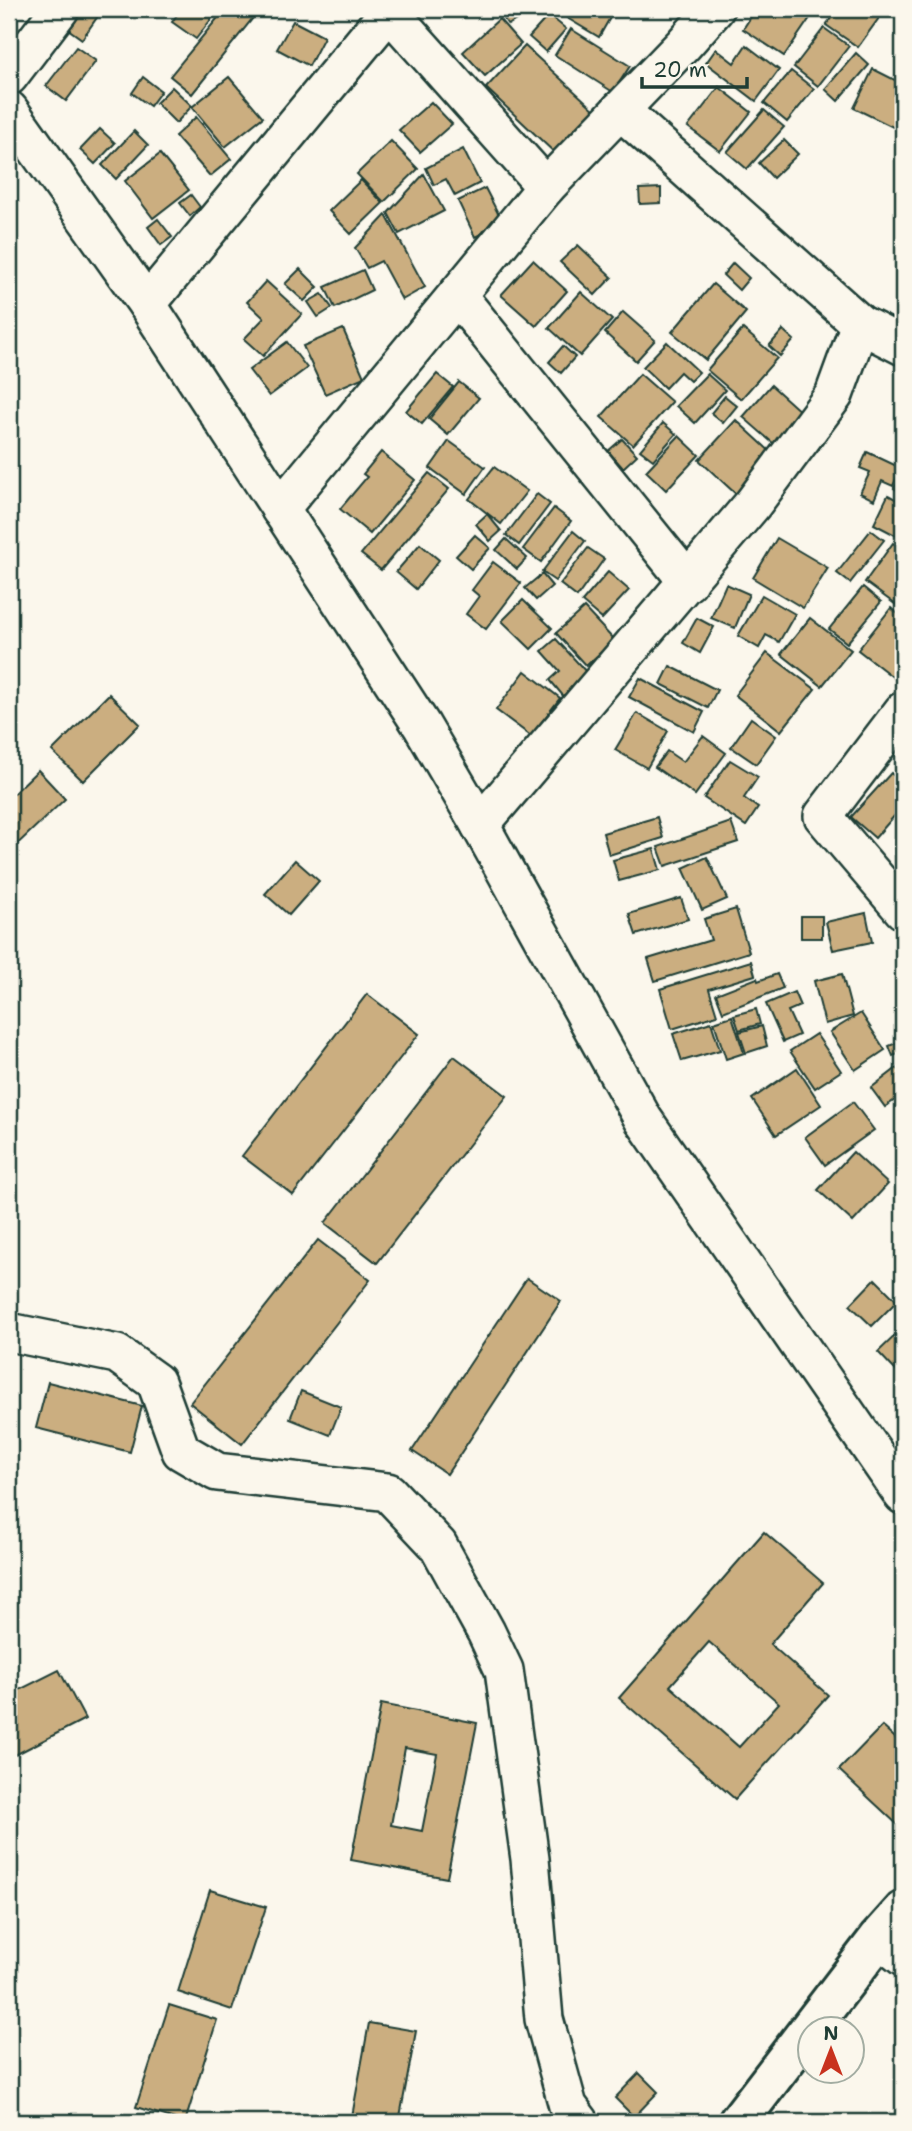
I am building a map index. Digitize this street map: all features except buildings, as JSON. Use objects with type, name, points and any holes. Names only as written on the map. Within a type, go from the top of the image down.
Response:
[{"type":"main road","points":[[738,2122],[895,1935]]},
{"type":"street","points":[[9,76],[60,9]]},
{"type":"street","points":[[280,509],[546,187],[715,9]]},
{"type":"street","points":[[147,304],[390,10],[546,187]]},
{"type":"street","points":[[9,110],[147,304],[422,726],[643,1119],[901,1488]]},
{"type":"street","points":[[620,110],[860,324],[903,346]]},
{"type":"street","points":[[457,296],[688,582]]},
{"type":"street","points":[[480,825],[752,505],[834,395],[860,324]]},
{"type":"street","points":[[903,711],[823,816],[903,910]]},
{"type":"street","points":[[9,1332],[117,1354],[156,1382],[181,1451],[217,1472],[388,1492],[438,1545],[504,1670],[530,1859],[544,2019],[568,2106],[580,2122]]}]
